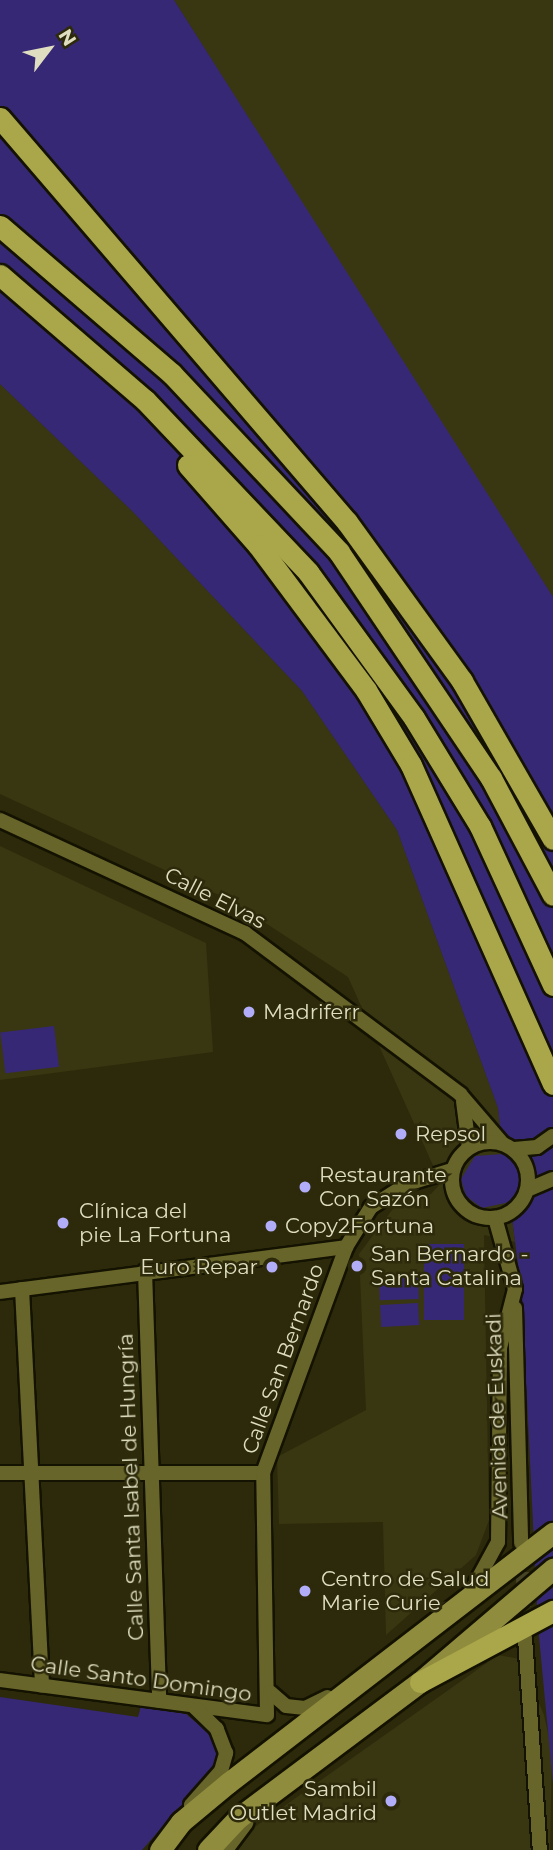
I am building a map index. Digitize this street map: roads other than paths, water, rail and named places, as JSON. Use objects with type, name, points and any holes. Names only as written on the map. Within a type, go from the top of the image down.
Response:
[{"type":"highway","points":[[0,118],[129,271],[283,442],[399,591],[462,681],[553,839]]},
{"type":"highway","points":[[0,226],[172,374],[339,552]]},
{"type":"highway","points":[[129,271],[178,341],[300,484],[339,552],[491,778],[553,895]]},
{"type":"highway","points":[[0,275],[145,400],[308,572],[414,718],[480,826],[553,985]]},
{"type":"highway","points":[[145,400],[169,443],[258,545],[366,690],[411,765],[553,1084]]},
{"type":"highway","points":[[420,1682],[553,1611]]},
{"type":"main road","points":[[160,1850],[181,1822],[553,1533]]},
{"type":"main road","points":[[208,1850],[270,1792],[420,1682],[553,1569]]},
{"type":"street","name":"Calle Elvas","points":[[0,820],[246,933],[460,1094],[508,1146]]},
{"type":"street","points":[[460,1094],[469,1148],[452,1170],[461,1205],[495,1218],[516,1209],[527,1190],[527,1167],[508,1146]]},
{"type":"street","points":[[469,1148],[537,1147],[553,1136]]},
{"type":"street","name":"Calle San Bernardo","points":[[270,1700],[263,1473],[346,1247],[371,1207],[407,1184],[452,1170]]},
{"type":"street","points":[[527,1190],[553,1179]]},
{"type":"street","name":"Avenida de Euskadi","points":[[495,1218],[515,1289],[522,1543]]},
{"type":"street","points":[[0,1292],[145,1271],[346,1247]]},
{"type":"street","name":"Calle Santa Isabel de Hungría","points":[[145,1271],[159,1700]]},
{"type":"street","points":[[22,1289],[42,1685]]},
{"type":"street","points":[[431,1629],[482,1579],[498,1542],[500,1348],[515,1289]]},
{"type":"street","points":[[0,1473],[263,1473]]},
{"type":"street","points":[[525,1638],[540,1850]]},
{"type":"street","name":"Calle Santo Domingo","points":[[0,1680],[159,1700],[258,1718],[270,1700],[305,1709],[368,1678]]},
{"type":"street","points":[[181,1822],[226,1760],[217,1729],[192,1706]]},
{"type":"street","points":[[226,1850],[270,1792]]},
{"type":"tunnel","points":[[522,1551],[525,1632]]},
{"type":"place","name":"Madriferr","points":[[249,1012]]},
{"type":"place","name":"Repsol","points":[[401,1134]]},
{"type":"place","name":"Restaurante Con Sazón","points":[[305,1187]]},
{"type":"place","name":"Clínica del pie La Fortuna","points":[[63,1223]]},
{"type":"place","name":"Copy2Fortuna","points":[[271,1226]]},
{"type":"place","name":"San Bernardo - Santa Catalina","points":[[357,1266]]},
{"type":"place","name":"Euro Repar","points":[[272,1267]]},
{"type":"place","name":"Centro de Salud Marie Curie","points":[[305,1591]]},
{"type":"place","name":"Sambil Outlet Madrid","points":[[391,1801]]}]
